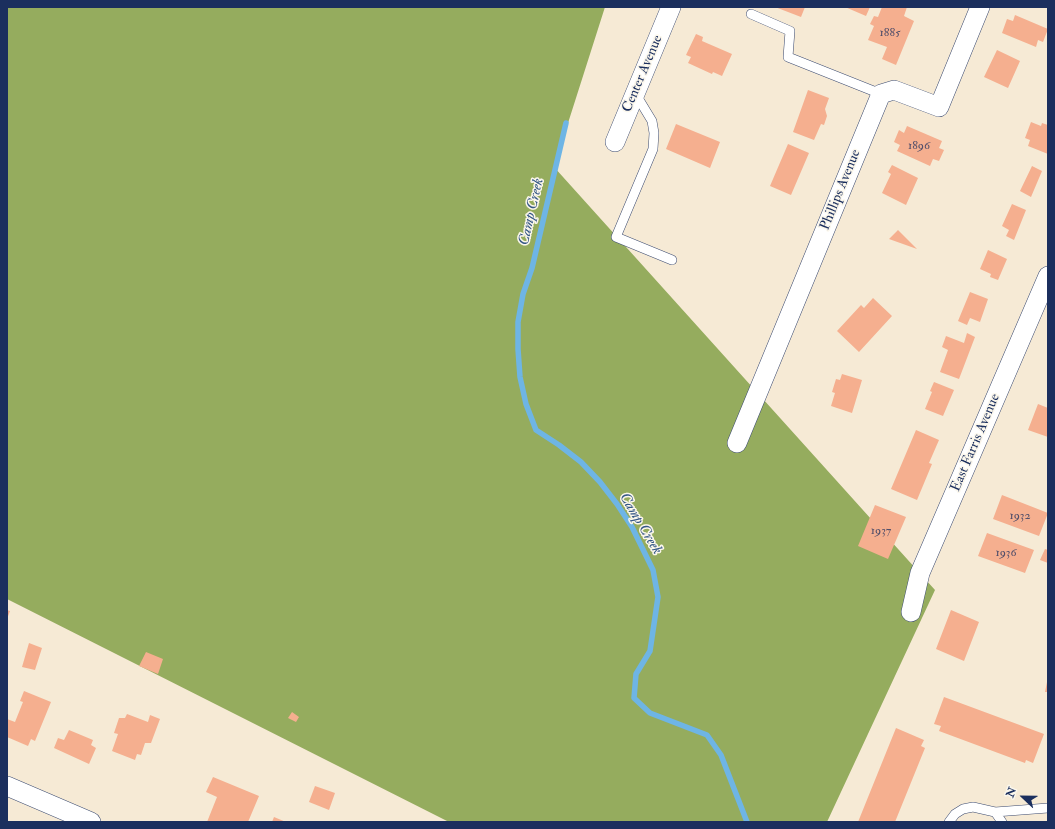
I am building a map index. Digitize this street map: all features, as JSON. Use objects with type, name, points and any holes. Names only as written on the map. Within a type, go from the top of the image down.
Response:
[{"type":"street","name":"Center Avenue","points":[[615,142],[671,7]]},
{"type":"street","points":[[881,94],[894,90],[939,107],[980,7]]},
{"type":"street","name":"Phillips Avenue","points":[[737,443],[881,94]]},
{"type":"street","name":"East Farris Avenue","points":[[911,612],[920,573],[1048,276]]},
{"type":"street","points":[[7,786],[91,822]]},
{"type":"lane","points":[[751,14],[790,31],[788,57],[881,94]]},
{"type":"lane","points":[[635,93],[652,122],[654,133],[653,149],[616,237],[672,260]]},
{"type":"lane","points":[[949,822],[955,814],[963,809],[973,808],[995,812],[1048,808]]},
{"type":"lane","points":[[995,812],[1002,822]]},
{"type":"green space","points":[[7,7],[605,7],[554,167],[935,590],[827,822],[449,822],[7,599]]},
{"type":"building","points":[[775,7],[805,7],[801,17]]},
{"type":"building","points":[[845,7],[870,7],[866,16]]},
{"type":"building","points":[[882,7],[907,7],[904,16],[914,21],[896,65],[882,59],[887,47],[868,40],[874,26],[870,24],[874,16],[878,17]]},
{"type":"building","points":[[1015,15],[1048,29],[1043,42],[1038,40],[1036,47],[1002,33],[1007,19],[1013,21]]},
{"type":"building","points":[[696,34],[703,37],[702,41],[732,54],[722,76],[713,72],[712,74],[688,63],[691,57],[686,55]]},
{"type":"building","points":[[997,50],[1020,61],[1008,88],[984,77]]},
{"type":"building","points":[[808,90],[829,98],[825,109],[827,116],[824,125],[821,124],[814,140],[793,132]]},
{"type":"building","points":[[1031,122],[1041,126],[1042,123],[1048,125],[1048,154],[1028,146],[1030,140],[1025,138]]},
{"type":"building","points":[[676,124],[720,142],[710,168],[666,149]]},
{"type":"building","points":[[907,126],[942,141],[939,148],[944,150],[939,161],[933,159],[930,166],[897,151],[900,145],[894,142],[899,130],[904,133]]},
{"type":"building","points":[[788,144],[809,153],[791,195],[770,186]]},
{"type":"building","points":[[892,165],[918,178],[906,205],[882,193],[891,174],[888,172]]},
{"type":"building","points":[[1032,166],[1042,171],[1031,197],[1020,191]]},
{"type":"building","points":[[1012,204],[1026,210],[1014,240],[1006,236],[1009,230],[1002,226]]},
{"type":"building","points":[[898,230],[917,249],[889,239]]},
{"type":"building","points":[[988,250],[1007,259],[998,280],[990,277],[991,274],[980,269]]},
{"type":"building","points":[[970,292],[988,299],[980,322],[970,318],[967,325],[958,321]]},
{"type":"building","points":[[873,298],[892,316],[859,352],[837,331],[861,305],[864,308]]},
{"type":"building","points":[[967,333],[975,337],[959,379],[940,372],[948,350],[942,347],[946,336],[964,343]]},
{"type":"building","points":[[842,374],[862,380],[852,413],[831,406],[835,393],[832,392],[836,379],[840,380]]},
{"type":"building","points":[[934,382],[954,390],[943,416],[925,409],[932,392],[930,391]]},
{"type":"building","points":[[1038,404],[1048,408],[1048,437],[1028,430]]},
{"type":"building","points":[[916,430],[939,440],[929,463],[932,464],[917,500],[891,489]]},
{"type":"building","points":[[1002,495],[1048,513],[1039,536],[993,519]]},
{"type":"building","points":[[875,505],[906,517],[888,559],[858,546]]},
{"type":"building","points":[[987,533],[1034,550],[1025,573],[978,556]]},
{"type":"building","points":[[1045,549],[1048,550],[1048,563],[1040,560]]},
{"type":"building","points":[[7,610],[10,611],[7,619]]},
{"type":"building","points":[[951,610],[979,622],[964,661],[936,649]]},
{"type":"building","points":[[29,643],[42,648],[35,670],[22,667]]},
{"type":"building","points":[[146,652],[163,659],[158,674],[139,666]]},
{"type":"building","points":[[1047,682],[1048,692],[1045,692]]},
{"type":"building","points":[[24,691],[51,702],[35,741],[31,739],[28,746],[7,737],[7,719],[15,722],[23,702],[20,701]]},
{"type":"building","points":[[944,697],[1044,734],[1033,763],[1026,760],[1025,763],[939,731],[941,726],[934,724]]},
{"type":"building","points":[[292,712],[299,717],[296,722],[288,718]]},
{"type":"building","points":[[127,714],[148,722],[150,715],[160,719],[151,743],[145,743],[141,755],[137,754],[135,760],[112,751],[118,734],[114,733],[119,718],[125,718]]},
{"type":"building","points":[[896,728],[924,740],[921,746],[925,748],[895,822],[858,822]]},
{"type":"building","points":[[69,730],[93,740],[91,745],[96,748],[89,764],[54,748],[58,738],[64,740]]},
{"type":"building","points":[[213,777],[259,796],[248,822],[207,822],[217,797],[206,792]]},
{"type":"building","points":[[315,786],[335,793],[329,810],[309,802]]},
{"type":"building","points":[[274,817],[286,822],[272,822]]},
{"type":"waterway","name":"Camp Creek","points":[[566,123],[532,268],[523,294],[518,322],[520,377],[526,404],[536,430],[581,462],[600,482],[617,504],[632,527],[653,570],[658,597],[650,651],[636,674],[634,698],[650,713],[707,735],[721,755],[747,822]]}]
